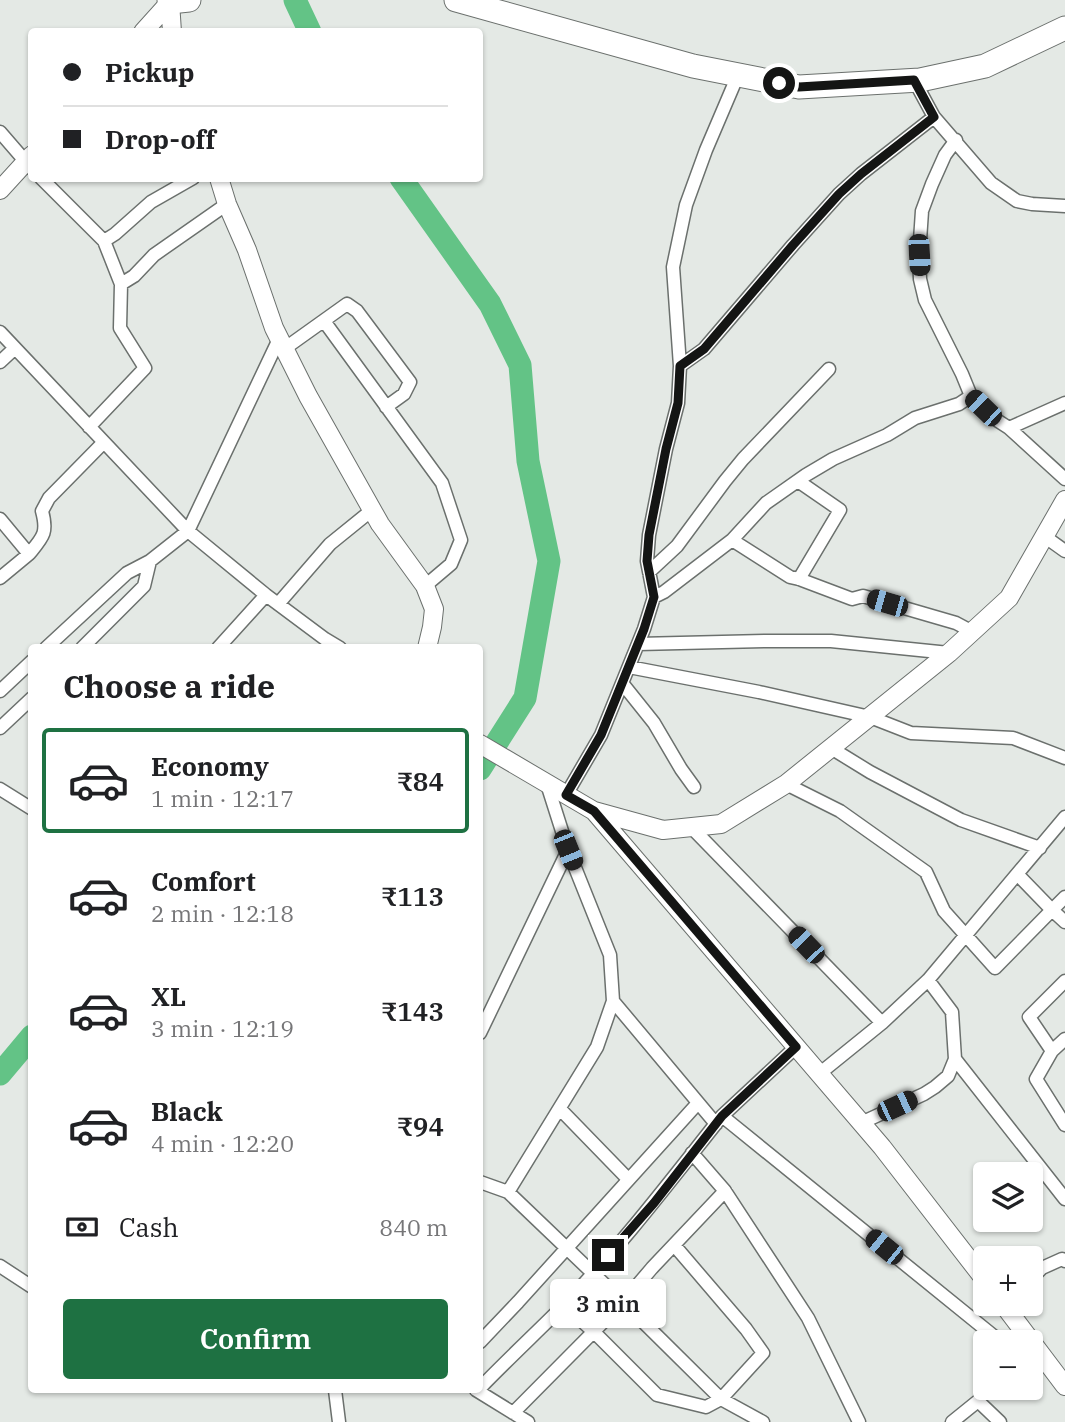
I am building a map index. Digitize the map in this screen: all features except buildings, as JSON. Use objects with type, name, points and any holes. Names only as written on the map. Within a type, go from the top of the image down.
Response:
[{"type":"highway","points":[[456,0],[693,66],[799,87],[914,80],[985,66],[1065,29]]},
{"type":"main road","points":[[147,28],[176,1]]},
{"type":"main road","points":[[173,28],[176,1]]},
{"type":"main road","points":[[0,190],[28,163]]},
{"type":"main road","points":[[220,182],[274,328],[308,396],[380,524],[425,586],[434,609],[428,644]]},
{"type":"main road","points":[[483,746],[594,811],[663,830],[722,824],[786,784],[949,653],[1009,598],[1065,500]]},
{"type":"main road","points":[[594,811],[890,1157],[973,1264]]},
{"type":"main road","points":[[1043,1358],[1065,1386]]},
{"type":"street","points":[[566,795],[601,735],[654,597],[647,561],[649,535],[678,403],[680,366],[673,267],[686,205],[738,75]]},
{"type":"street","points":[[914,80],[934,117],[991,183],[1017,201],[1065,206]]},
{"type":"street","points":[[680,366],[704,349],[839,194],[934,117]]},
{"type":"street","points":[[0,132],[28,161]]},
{"type":"street","points":[[956,140],[945,155],[922,211],[919,255],[920,279],[925,300],[971,396],[1065,479]]},
{"type":"street","points":[[45,182],[104,241],[121,284],[120,328],[145,368],[89,427]]},
{"type":"street","points":[[104,241],[151,201],[186,182]]},
{"type":"street","points":[[121,284],[134,276],[154,255],[227,204]]},
{"type":"street","points":[[50,644],[127,573],[150,562],[188,531],[282,344],[324,321],[347,304],[357,311],[410,382],[404,394],[386,407]]},
{"type":"street","points":[[324,321],[442,482],[461,540],[451,564],[425,586]]},
{"type":"street","points":[[0,332],[188,531],[323,643]]},
{"type":"street","points":[[0,362],[15,348]]},
{"type":"street","points":[[649,572],[677,546],[743,459],[829,369]]},
{"type":"street","points":[[654,597],[732,540],[766,503],[798,481],[833,459],[887,435],[915,418],[959,404],[971,396]]},
{"type":"street","points":[[1009,428],[1065,403]]},
{"type":"street","points":[[0,578],[29,554],[43,537],[46,525],[42,511],[49,498],[103,443]]},
{"type":"street","points":[[798,481],[840,510],[799,579]]},
{"type":"street","points":[[278,604],[330,544],[372,510]]},
{"type":"street","points":[[0,519],[29,554]]},
{"type":"street","points":[[1044,536],[1065,551]]},
{"type":"street","points":[[732,540],[790,577],[852,599],[863,596],[956,623],[971,631]]},
{"type":"street","points":[[86,644],[144,586],[150,562]]},
{"type":"street","points":[[222,644],[266,595]]},
{"type":"street","points":[[638,644],[831,642],[949,653]]},
{"type":"street","points":[[0,691],[28,665]]},
{"type":"street","points":[[629,667],[870,717],[911,733],[1013,738],[1065,758]]},
{"type":"street","points":[[622,682],[654,723],[695,787]]},
{"type":"street","points":[[0,728],[28,702]]},
{"type":"street","points":[[831,748],[961,820],[1040,848]]},
{"type":"street","points":[[508,1192],[597,1047],[613,1001],[610,955],[568,850],[547,784]]},
{"type":"street","points":[[786,784],[840,811],[926,872],[944,911],[995,968],[1065,897]]},
{"type":"street","points":[[0,789],[28,806]]},
{"type":"street","points":[[819,1074],[882,1024],[928,980],[1065,817]]},
{"type":"street","points":[[691,827],[882,1024]]},
{"type":"street","points":[[483,1027],[568,850]]},
{"type":"street","points":[[1018,875],[1065,922]]},
{"type":"street","points":[[861,1123],[936,1087],[948,1076],[955,1059],[952,1012],[928,980]]},
{"type":"street","points":[[1052,1051],[1029,1017],[1065,981]]},
{"type":"street","points":[[613,1001],[698,1103],[986,1330]]},
{"type":"street","points":[[1063,1119],[1036,1079],[1052,1051],[1065,1039]]},
{"type":"street","points":[[483,1384],[564,1305],[654,1203],[719,1120],[796,1047]]},
{"type":"street","points":[[955,1059],[1065,1199]]},
{"type":"street","points":[[483,1339],[698,1103]]},
{"type":"street","points":[[559,1109],[628,1179]]},
{"type":"street","points":[[692,1153],[725,1191],[808,1318],[859,1422]]},
{"type":"street","points":[[483,1183],[508,1192],[721,1399],[763,1422]]},
{"type":"street","points":[[513,1413],[623,1302],[725,1191]]},
{"type":"street","points":[[564,1305],[657,1395],[706,1407],[721,1399],[763,1353],[746,1329],[674,1245]]},
{"type":"street","points":[[1043,1268],[1062,1259],[1065,1261]]},
{"type":"street","points":[[0,1266],[28,1284]]},
{"type":"street","points":[[483,1392],[528,1422]]},
{"type":"street","points":[[335,1393],[339,1422]]},
{"type":"street","points":[[952,1422],[978,1401],[1000,1422]]},
{"type":"waterway","points":[[295,0],[308,28]]},
{"type":"waterway","points":[[404,182],[490,304],[520,365],[528,461],[549,561],[525,698],[483,764]]},
{"type":"waterway","points":[[0,1074],[28,1041]]},
{"type":"route","points":[[608,1255],[654,1203],[722,1116],[796,1047],[594,811],[566,795],[601,735],[644,629],[654,597],[647,561],[649,535],[678,403],[680,366],[704,349],[839,194],[934,117],[914,80],[799,87],[779,83]]}]
